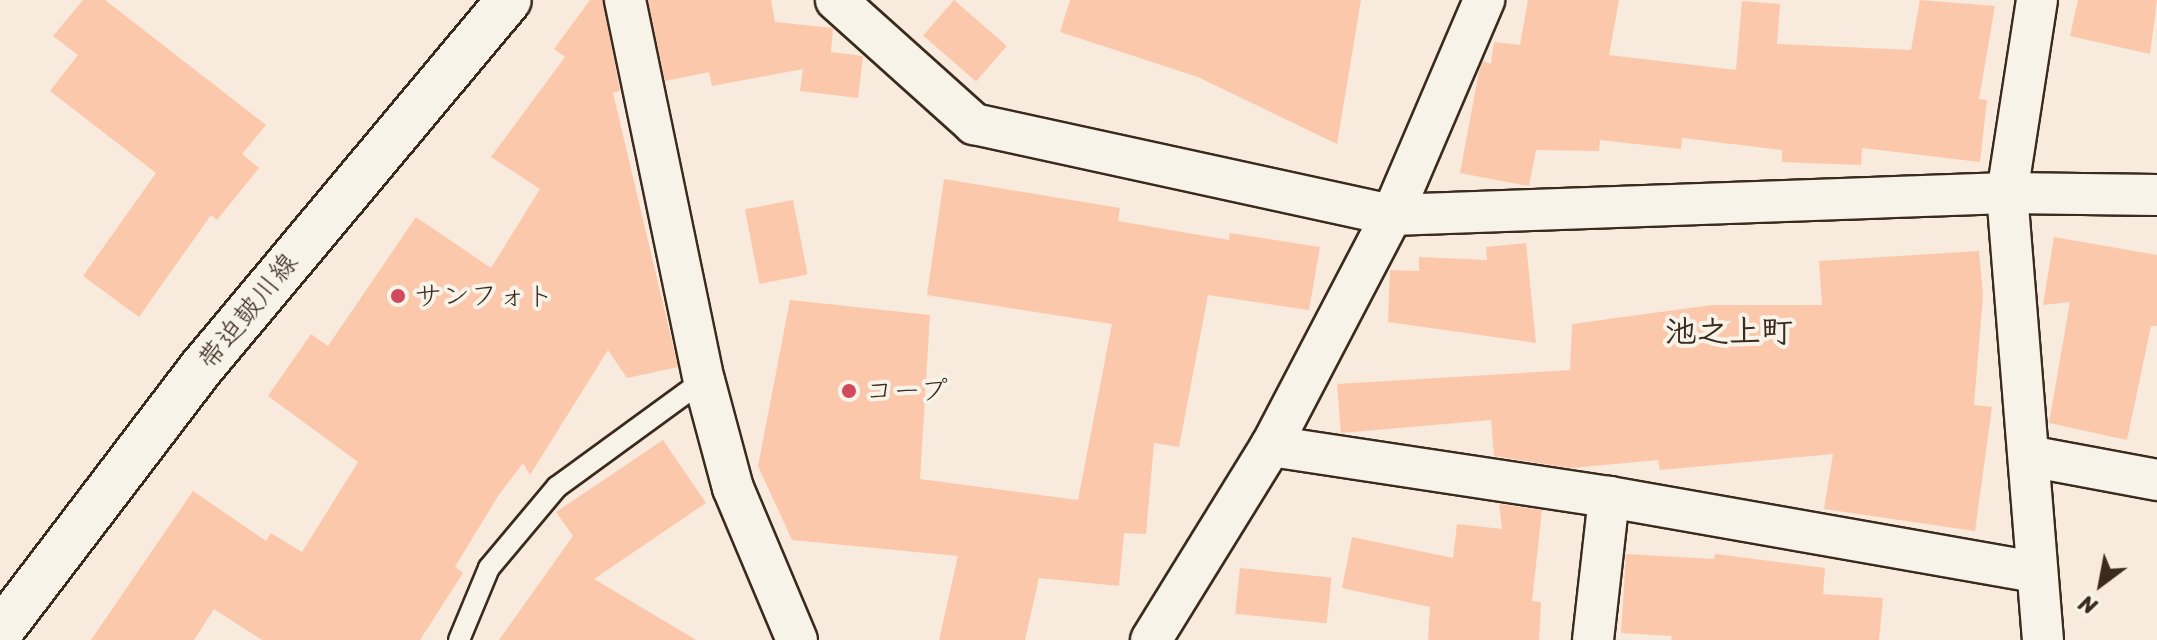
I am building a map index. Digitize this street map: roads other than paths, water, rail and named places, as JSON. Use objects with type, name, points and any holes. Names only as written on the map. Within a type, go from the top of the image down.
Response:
[{"type":"street","name":"帯迫皷川線","points":[[0,632],[202,367],[509,0]]},
{"type":"street","points":[[625,0],[704,380],[733,488],[793,639]]},
{"type":"street","points":[[836,0],[974,124],[1392,215],[2007,193],[2157,195]]},
{"type":"street","points":[[1151,640],[1271,446],[1392,215],[1484,0]]},
{"type":"street","points":[[2037,0],[2007,193],[2029,456],[2035,572],[2043,640]]},
{"type":"street","points":[[1271,446],[1609,497],[2035,572]]},
{"type":"street","points":[[2029,456],[2157,480]]},
{"type":"street","points":[[1593,640],[1609,497]]},
{"type":"lane","points":[[459,640],[489,568],[557,487],[704,380]]},
{"type":"place","name":"サンフォト","points":[[398,296]]},
{"type":"place","name":"コープ","points":[[849,391]]},
{"type":"district","name":"池之上町","points":[[1729,332]]}]
